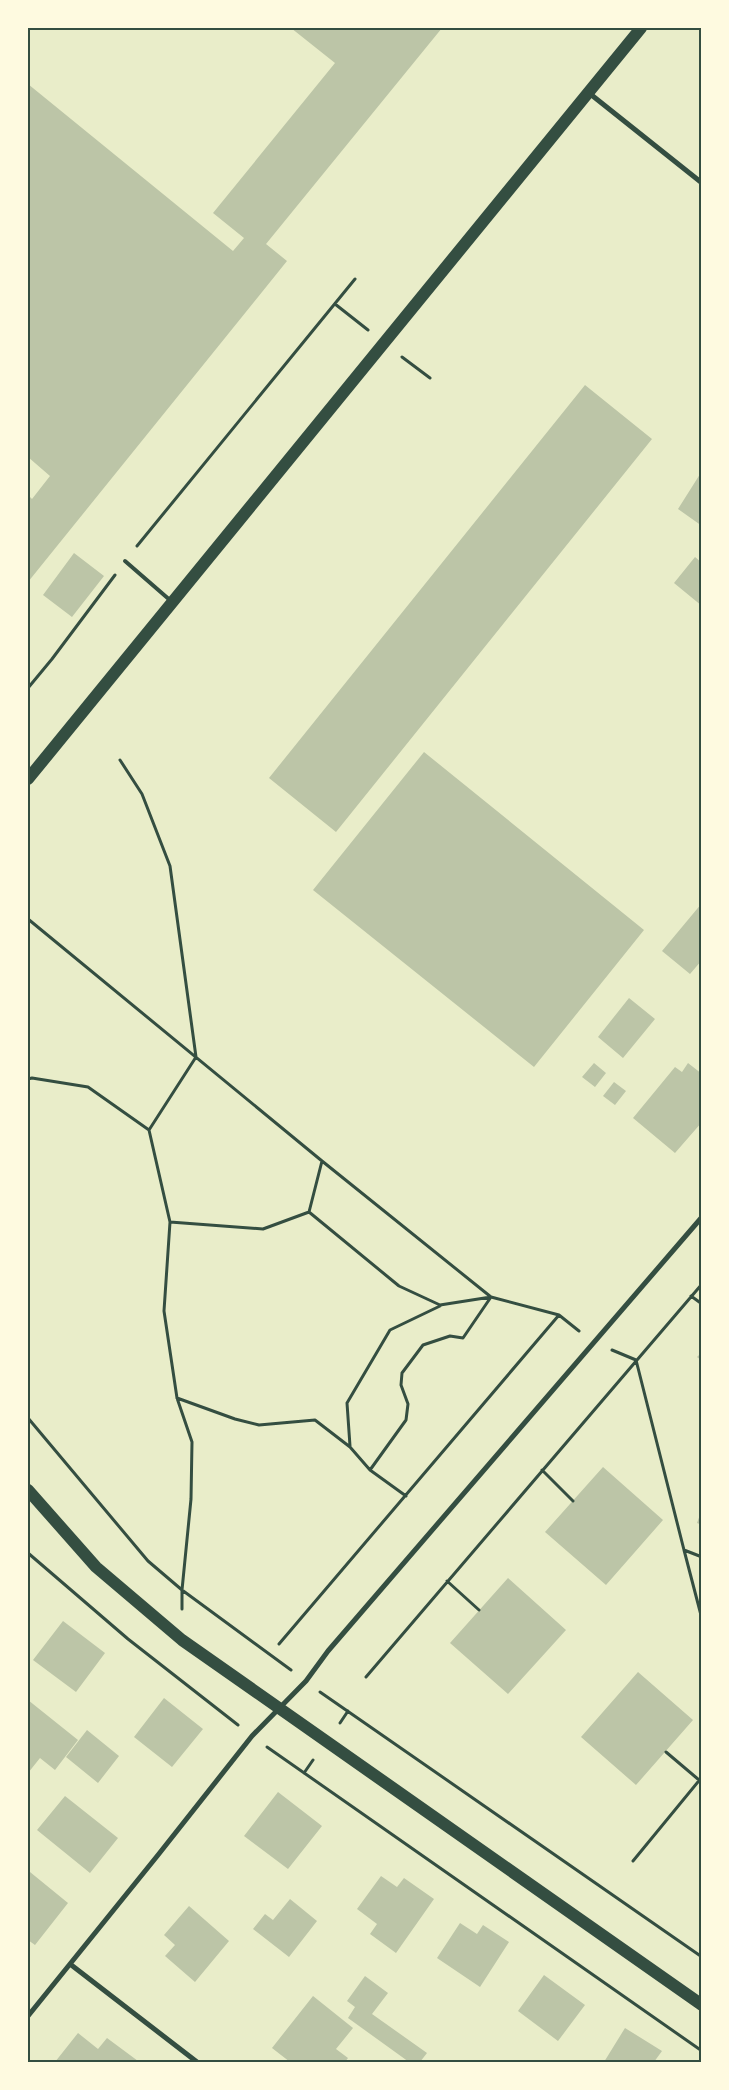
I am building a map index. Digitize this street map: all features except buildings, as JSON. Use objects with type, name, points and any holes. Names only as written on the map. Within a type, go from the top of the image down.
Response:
[{"type":"main road","points":[[28,779],[171,601],[641,28]]},
{"type":"main road","points":[[28,1490],[96,1567],[182,1640],[702,2005]]},
{"type":"street","points":[[589,93],[702,184]]},
{"type":"street","points":[[28,2016],[252,1736],[306,1681],[328,1651],[702,1217]]},
{"type":"street","points":[[70,1964],[197,2062]]},
{"type":"lane","points":[[125,561],[171,601]]},
{"type":"path","points":[[28,688],[125,561],[355,280]]},
{"type":"path","points":[[120,760],[142,794],[170,866],[196,1057],[149,1130]]},
{"type":"path","points":[[28,919],[322,1161],[491,1297],[560,1316],[593,1342]]},
{"type":"path","points":[[28,1079],[32,1078],[88,1087],[149,1130],[170,1222],[164,1311],[177,1398],[192,1442],[191,1500],[182,1590],[182,1640]]},
{"type":"path","points":[[309,1212],[322,1161]]},
{"type":"path","points":[[170,1222],[263,1229],[309,1212]]},
{"type":"path","points":[[309,1212],[399,1286],[440,1305]]},
{"type":"path","points":[[366,1676],[702,1284]]},
{"type":"path","points":[[691,1296],[702,1304]]},
{"type":"path","points":[[350,1446],[346,1403],[390,1330],[440,1305],[491,1297]]},
{"type":"path","points":[[370,1470],[406,1420],[408,1404],[401,1385],[402,1373],[423,1345],[450,1336],[463,1338],[491,1297]]},
{"type":"path","points":[[279,1644],[560,1316]]},
{"type":"path","points":[[636,1360],[702,1619]]},
{"type":"path","points":[[177,1398],[235,1420],[259,1425],[314,1420],[350,1446],[370,1470],[406,1496]]},
{"type":"path","points":[[28,1418],[148,1560],[182,1590],[306,1681],[702,1957]]},
{"type":"path","points":[[542,1470],[573,1501]]},
{"type":"path","points":[[684,1550],[702,1557]]},
{"type":"path","points":[[28,1553],[128,1639],[252,1736],[702,2051]]},
{"type":"path","points":[[447,1581],[479,1610]]},
{"type":"path","points":[[634,1861],[700,1779],[666,1752]]}]
